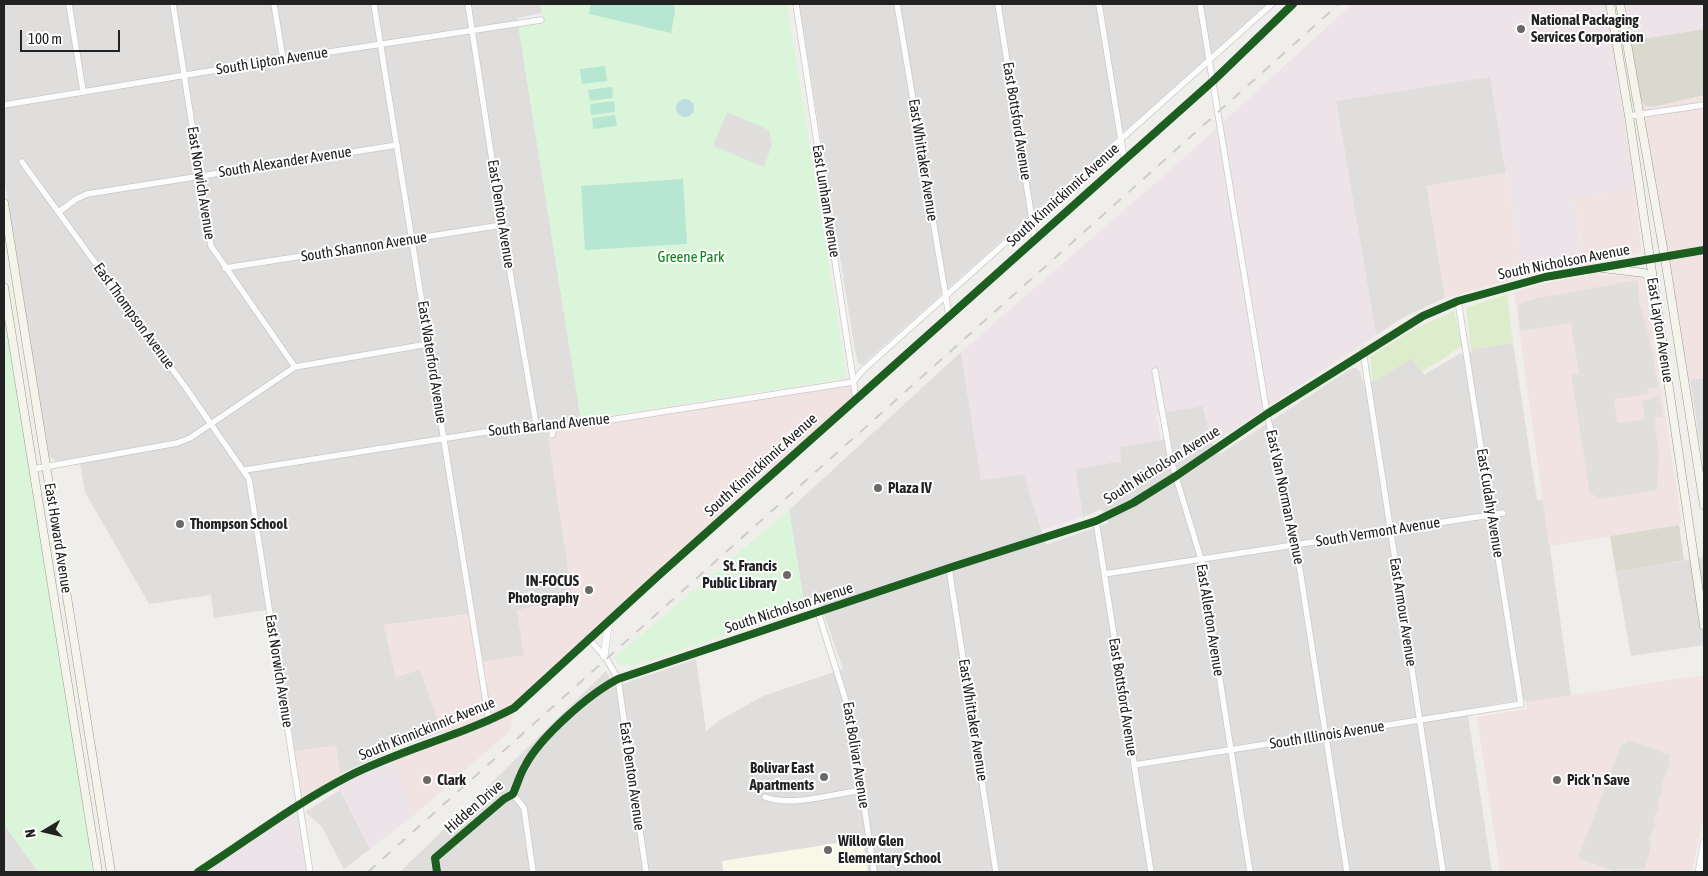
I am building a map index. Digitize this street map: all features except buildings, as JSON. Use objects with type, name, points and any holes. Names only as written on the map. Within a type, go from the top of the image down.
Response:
[{"type":"main road","name":"East Layton Avenue","points":[[1610,4],[1629,116],[1704,626]]},
{"type":"main road","name":"East Layton Avenue","points":[[1620,4],[1638,115],[1665,256],[1704,505]]},
{"type":"main road","name":"East Howard Avenue","points":[[4,203],[111,872]]},
{"type":"main road","points":[[1602,268],[1644,273],[1652,279]]},
{"type":"main road","name":"East Howard Avenue","points":[[4,287],[98,872]]},
{"type":"street","points":[[69,4],[83,91]]},
{"type":"street","name":"East Norwich Avenue","points":[[173,4],[211,246],[295,367]]},
{"type":"street","points":[[274,4],[283,59]]},
{"type":"street","name":"East Waterford Avenue","points":[[374,4],[489,720]]},
{"type":"street","name":"East Denton Avenue","points":[[468,4],[502,225],[536,424]]},
{"type":"street","name":"East Lunham Avenue","points":[[796,4],[856,399]]},
{"type":"street","name":"East Whittaker Avenue","points":[[897,4],[949,316]]},
{"type":"street","name":"East Bottsford Avenue","points":[[998,4],[1036,239]]},
{"type":"street","points":[[1099,4],[1124,159]]},
{"type":"street","name":"East Van Norman Avenue","points":[[1200,4],[1267,414],[1296,545],[1347,872]]},
{"type":"street","name":"South Kinnickinnic Avenue","points":[[853,382],[863,370],[1120,138],[1272,4]]},
{"type":"street","name":"South Kinnickinnic Avenue","points":[[198,872],[347,777],[374,764],[489,720],[514,708],[588,638],[1213,81],[1293,4]]},
{"type":"street","name":"South Lipton Avenue","points":[[4,105],[283,59],[541,20]]},
{"type":"street","points":[[1629,116],[1704,105]]},
{"type":"street","name":"South Alexander Avenue","points":[[59,212],[76,199],[87,194],[397,145]]},
{"type":"street","name":"East Thompson Avenue","points":[[22,162],[245,470]]},
{"type":"street","name":"South Shannon Avenue","points":[[225,268],[502,225]]},
{"type":"street","name":"South Nicholson Avenue","points":[[618,679],[949,568],[1096,521],[1133,503],[1176,476],[1363,351],[1423,316],[1458,301],[1545,277],[1704,250]]},
{"type":"street","name":"East Cudahy Avenue","points":[[1458,301],[1521,704]]},
{"type":"street","points":[[33,469],[161,448],[190,438],[295,367],[428,344]]},
{"type":"street","name":"East Armour Avenue","points":[[1363,351],[1444,872]]},
{"type":"street","name":"East Allerton Avenue","points":[[1155,371],[1167,440],[1201,560],[1250,872]]},
{"type":"street","name":"South Barland Avenue","points":[[245,470],[444,437],[536,424],[578,425],[853,382]]},
{"type":"street","points":[[552,435],[554,424]]},
{"type":"street","name":"East Norwich Avenue","points":[[245,470],[249,479],[258,530],[310,872]]},
{"type":"street","name":"South Vermont Avenue","points":[[1104,574],[1503,513]]},
{"type":"street","name":"East Bottsford Avenue","points":[[1096,521],[1151,872]]},
{"type":"street","name":"East Whittaker Avenue","points":[[949,568],[996,872]]},
{"type":"street","name":"East Bolivar Avenue","points":[[818,612],[848,702],[874,872]]},
{"type":"street","points":[[604,656],[609,620]]},
{"type":"street","points":[[588,638],[604,656],[618,679]]},
{"type":"street","name":"East Denton Avenue","points":[[618,679],[646,872]]},
{"type":"street","name":"Hidden Drive","points":[[437,872],[436,858],[504,799],[513,794],[524,766],[542,740],[605,686],[618,679]]},
{"type":"street","name":"South Illinois Avenue","points":[[1134,764],[1521,704]]},
{"type":"street","points":[[765,797],[773,801],[788,801],[862,790]]},
{"type":"street","name":"Hidden Drive","points":[[513,794],[524,808],[533,872]]},
{"type":"street","points":[[1698,872],[1704,842]]},
{"type":"shaded area","points":[[4,4],[540,4],[542,13],[517,18],[581,420],[546,420],[573,600],[517,610],[524,655],[483,662],[475,613],[384,625],[396,677],[420,669],[442,732],[395,749],[340,774],[336,746],[295,751],[273,609],[214,618],[211,595],[149,604],[85,492],[79,458],[57,461],[49,457],[4,178]]},
{"type":"shaded area","points":[[799,4],[1267,4],[862,365],[858,363],[855,350]]},
{"type":"shaded area","points":[[1352,4],[1606,4],[1635,189],[1574,198],[1584,264],[1524,276],[1490,77],[1336,101],[1376,335],[1212,444],[1203,406],[1156,414],[1161,440],[1120,447],[1121,461],[1075,469],[1083,517],[1041,530],[1024,474],[981,480],[961,352],[1177,164]]},
{"type":"shaded area","points":[[1625,4],[1704,4],[1704,29],[1631,41]]},
{"type":"shaded area","points":[[1704,29],[1704,95],[1652,107],[1644,105],[1640,99],[1631,41]]},
{"type":"shaded area","points":[[1490,76],[1506,173],[1427,186],[1445,298],[1404,317],[1376,335],[1336,101]]},
{"type":"shaded area","points":[[1704,95],[1704,378],[1685,380],[1637,105]]},
{"type":"shaded area","points":[[727,112],[769,130],[772,144],[764,167],[713,146]]},
{"type":"shaded area","points":[[1506,173],[1524,276],[1445,298],[1427,186]]},
{"type":"shaded area","points":[[1635,189],[1641,250],[1636,254],[1597,262],[1599,275],[1640,277],[1645,281],[1682,524],[1549,546],[1514,292],[1546,283],[1587,276],[1574,198]]},
{"type":"shaded area","points":[[1638,280],[1639,301],[1651,344],[1658,387],[1647,389],[1648,394],[1614,399],[1617,422],[1623,423],[1645,419],[1642,401],[1659,396],[1663,417],[1654,418],[1659,452],[1657,490],[1601,499],[1590,493],[1571,375],[1579,374],[1571,323],[1520,331],[1518,306],[1538,298]]},
{"type":"shaded area","points":[[1513,343],[1537,500],[1543,500],[1571,696],[1526,702],[1525,699],[1467,709],[1492,872],[400,872],[606,671],[614,687],[696,659],[706,731],[720,720],[763,696],[843,669],[820,603],[805,609],[789,510],[961,352],[981,479],[1024,474],[1046,545],[1108,523],[1102,509],[1083,517],[1075,469],[1121,461],[1119,447],[1170,438],[1166,412],[1203,406],[1212,444],[1220,454],[1352,368],[1357,368],[1360,372],[1364,386],[1412,358],[1424,375],[1459,354],[1472,352],[1471,349]]},
{"type":"shaded area","points":[[1704,378],[1704,470],[1690,380]]},
{"type":"shaded area","points":[[853,382],[856,399],[514,708],[510,731],[413,816],[393,757],[444,737],[420,670],[396,677],[384,625],[472,614],[479,658],[483,662],[524,655],[517,610],[573,600],[546,424],[566,425]]},
{"type":"shaded area","points":[[1679,525],[1684,560],[1616,572],[1610,536]]},
{"type":"shaded area","points":[[1704,557],[1704,645],[1631,656],[1616,572]]},
{"type":"shaded area","points":[[1704,675],[1704,813],[1692,872],[1500,872],[1477,717],[1527,709],[1526,702]]},
{"type":"shaded area","points":[[1628,740],[1670,755],[1668,760],[1671,761],[1661,787],[1663,788],[1653,822],[1655,824],[1649,840],[1652,842],[1645,869],[1642,868],[1640,872],[1616,872],[1578,858],[1622,743],[1626,744]]},
{"type":"shaded area","points":[[336,746],[341,780],[300,806],[292,752]]},
{"type":"shaded area","points":[[393,757],[413,816],[370,849],[337,783]]},
{"type":"shaded area","points":[[340,790],[370,849],[344,869],[322,827],[305,812]]},
{"type":"shaded area","points":[[300,806],[310,872],[198,872]]},
{"type":"shaded area","points":[[4,824],[38,872],[4,872]]},
{"type":"shaded area","name":"Willow Glen Elementary School","points":[[863,839],[868,872],[723,872],[722,861]]},
{"type":"green space","name":"Greene Park","points":[[540,4],[787,4],[847,378],[581,420],[518,23],[543,19]]},
{"type":"green space","points":[[591,4],[674,4],[675,11],[671,33],[589,14]]},
{"type":"green space","points":[[605,66],[607,81],[582,84],[580,69]]},
{"type":"green space","points":[[612,87],[613,98],[590,101],[588,90]]},
{"type":"green space","points":[[614,101],[615,112],[591,115],[590,104]]},
{"type":"green space","points":[[615,115],[617,126],[593,129],[592,118]]},
{"type":"green space","points":[[683,179],[687,244],[585,250],[581,186]]},
{"type":"green space","points":[[1507,294],[1513,343],[1471,349],[1466,308]]},
{"type":"green space","points":[[1454,311],[1462,346],[1422,372],[1412,358],[1373,383],[1370,357],[1414,329]]},
{"type":"green space","points":[[4,314],[91,856],[92,872],[38,872],[4,824]]},
{"type":"green space","points":[[789,510],[805,609],[633,666],[619,665],[614,658]]},
{"type":"water","points":[[681,99],[689,99],[694,104],[692,115],[681,117],[676,112],[676,104]]},
{"type":"railway","points":[[368,872],[1339,4]]},
{"type":"cycle path","points":[[198,872],[291,810],[349,776],[369,766],[473,727],[514,708],[659,575],[1213,81],[1293,4]]},
{"type":"cycle path","points":[[437,872],[435,858],[504,799],[513,794],[522,772],[532,755],[553,730],[580,705],[618,679],[955,566],[1096,521],[1133,503],[1267,414],[1423,316],[1458,301],[1545,277],[1704,250]]},
{"type":"place","name":"National Packaging Services Corporation","points":[[1521,29]]},
{"type":"place","name":"Plaza IV","points":[[878,488]]},
{"type":"place","name":"Thompson School","points":[[180,524]]},
{"type":"place","name":"St. Francis Public Library","points":[[787,575]]},
{"type":"place","name":"IN-FOCUS Photography","points":[[589,590]]},
{"type":"place","name":"Bolivar East Apartments","points":[[824,777]]},
{"type":"place","name":"Clark","points":[[427,780]]},
{"type":"place","name":"Pick 'n Save","points":[[1557,780]]},
{"type":"place","name":"Willow Glen Elementary School","points":[[828,850]]}]
